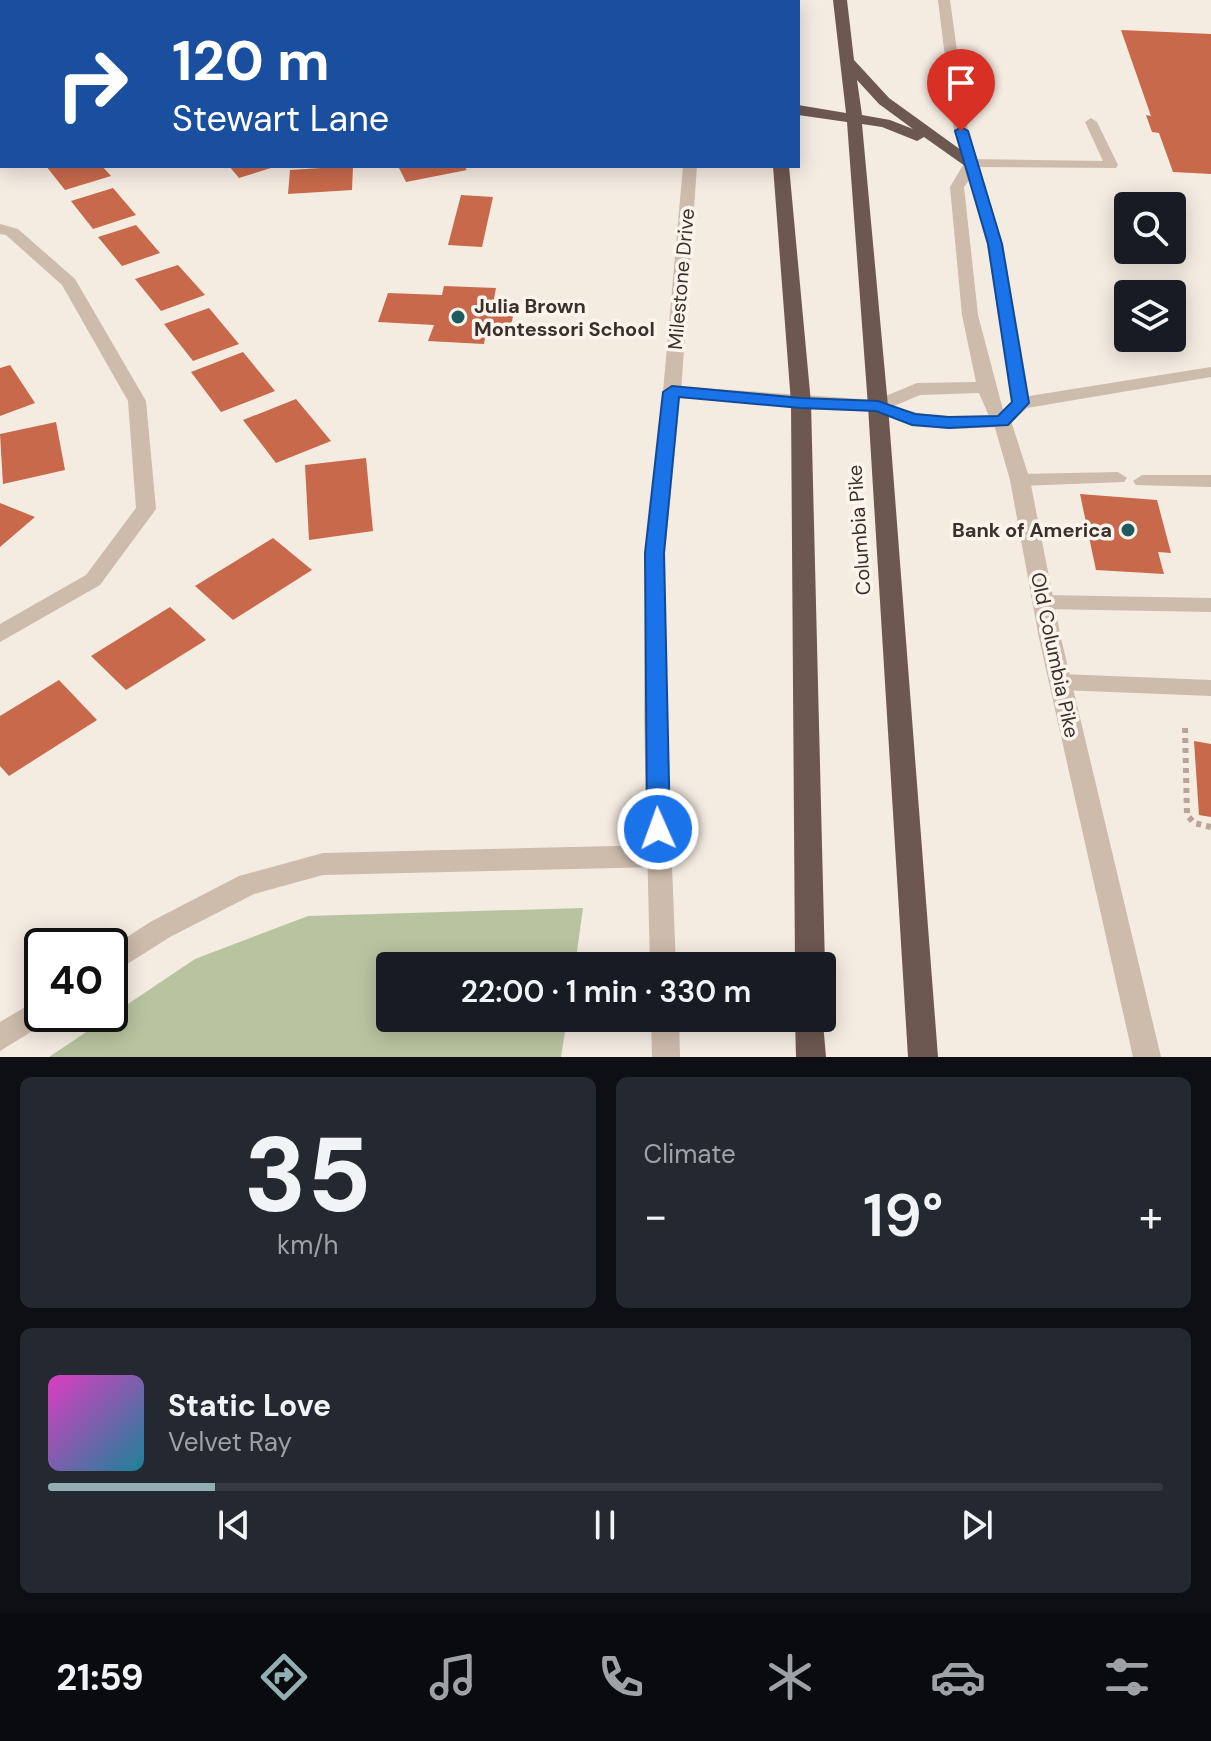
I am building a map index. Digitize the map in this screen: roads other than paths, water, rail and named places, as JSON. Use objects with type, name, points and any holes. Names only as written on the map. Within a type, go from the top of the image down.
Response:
[{"type":"highway","name":"Columbia Pike","points":[[840,0],[854,116],[878,406],[923,1057]]},
{"type":"highway","points":[[845,58],[884,101],[971,163]]},
{"type":"highway","points":[[800,110],[885,123],[945,146]]},
{"type":"highway","points":[[781,168],[801,403],[810,952]]},
{"type":"highway","points":[[810,1032],[811,1057]]},
{"type":"street","points":[[944,0],[961,131],[995,244],[1021,403]]},
{"type":"street","name":"Old Columbia Pike","points":[[971,163],[957,187],[970,315],[991,406],[1002,421],[1020,480],[1043,602],[1147,1057]]},
{"type":"street","name":"Milestone Drive","points":[[662,952],[655,717],[655,553],[672,392],[690,168]]},
{"type":"street","points":[[0,229],[12,232],[69,282],[137,401],[146,509],[93,580],[0,634]]},
{"type":"street","points":[[672,392],[878,406],[912,419],[949,423],[1002,421],[1021,403],[1211,372]]},
{"type":"street","points":[[878,406],[917,389],[986,387]]},
{"type":"street","points":[[128,951],[161,929],[248,884],[323,864],[659,856]]},
{"type":"street","points":[[0,1038],[24,1022]]},
{"type":"street","points":[[665,1032],[666,1057]]},
{"type":"lane","points":[[971,163],[1111,165],[1091,122]]},
{"type":"lane","points":[[1020,480],[1118,478]]},
{"type":"lane","points":[[1142,481],[1211,481]]},
{"type":"lane","points":[[1043,602],[1211,605]]},
{"type":"lane","points":[[1061,682],[1211,688]]},
{"type":"place","name":"Julia Brown Montessori School","points":[[458,317]]},
{"type":"place","name":"Bank of America","points":[[1128,530]]}]
